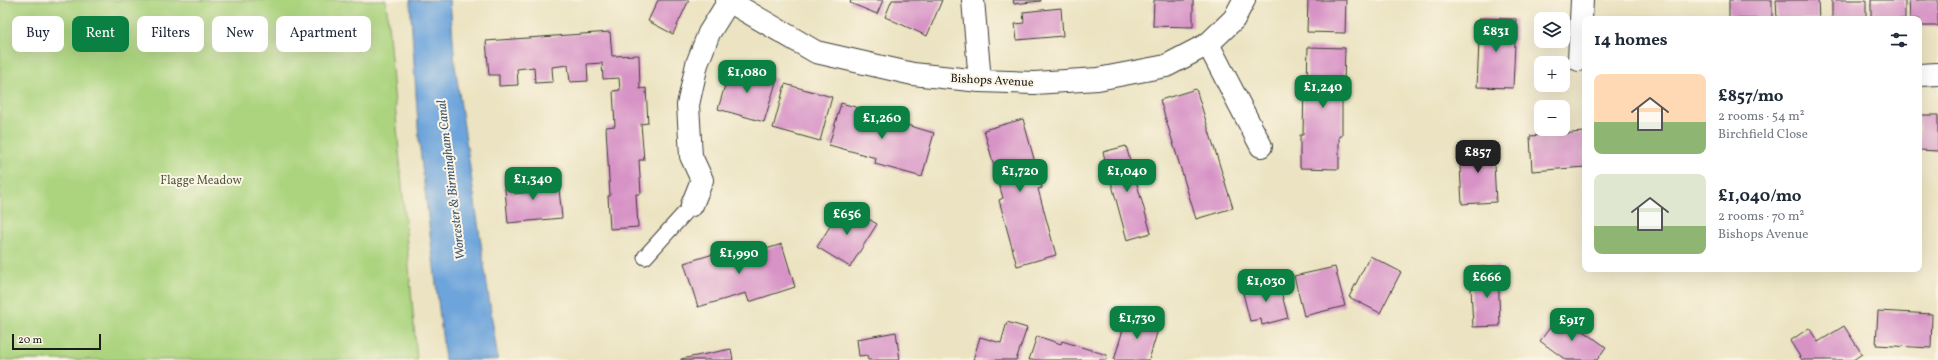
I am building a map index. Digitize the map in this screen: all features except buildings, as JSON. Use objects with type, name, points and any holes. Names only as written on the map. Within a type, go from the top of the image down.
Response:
[{"type":"street","points":[[692,205],[702,180],[691,156],[688,105],[697,64],[709,33],[728,0]]},
{"type":"street","name":"Bishops Avenue","points":[[728,0],[816,52],[913,74],[980,81],[1034,83],[1098,79],[1166,66],[1208,44],[1234,19],[1244,0]]},
{"type":"street","points":[[973,0],[980,81]]},
{"type":"street","points":[[1579,60],[1582,0]]},
{"type":"street","points":[[1208,44],[1261,146]]},
{"type":"street","points":[[1922,75],[1938,74]]},
{"type":"lane","points":[[646,256],[692,205]]},
{"type":"green space","name":"Flagge Meadow","points":[[0,0],[386,0],[417,360],[0,360]]},
{"type":"water","name":"Worcester & Birmingham Canal","points":[[410,0],[450,0],[455,65],[498,360],[445,360],[419,141]]}]
